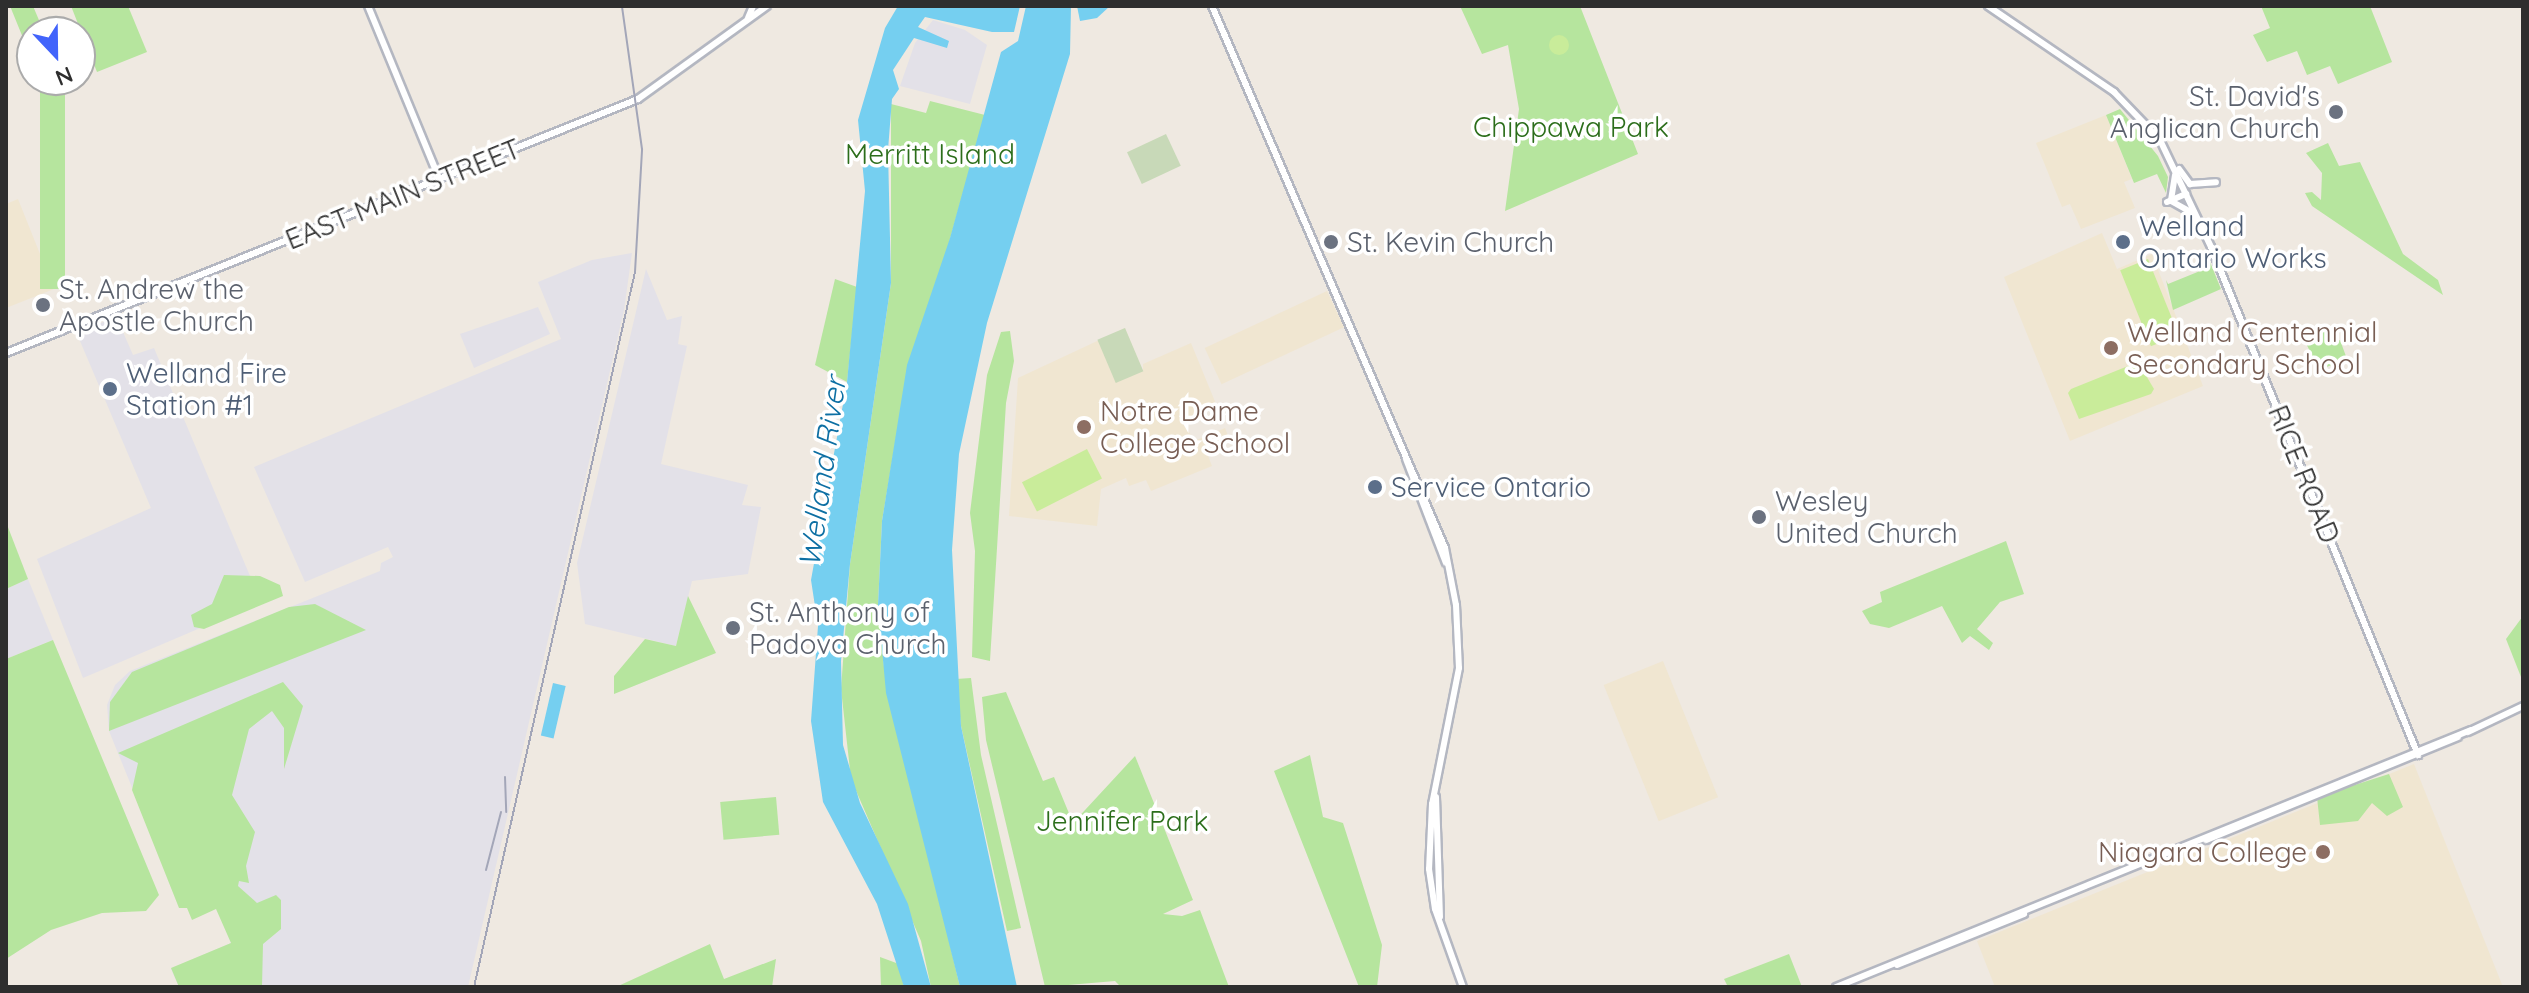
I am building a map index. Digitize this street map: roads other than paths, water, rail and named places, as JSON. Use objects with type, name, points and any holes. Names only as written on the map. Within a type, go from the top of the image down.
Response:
[{"type":"main road","points":[[368,6],[439,178]]},
{"type":"main road","name":"EAST MAIN STREET","points":[[6,355],[638,99],[733,31],[756,8],[767,6]]},
{"type":"main road","points":[[1212,6],[1402,447],[1448,567],[1459,668],[1435,793],[1429,869],[1440,920],[1463,987]]},
{"type":"main road","points":[[1988,6],[2125,100],[2190,184],[2216,182]]},
{"type":"main road","points":[[2169,201],[2176,184],[2172,160]]},
{"type":"main road","name":"RICE ROAD","points":[[2172,160],[2417,752]]},
{"type":"main road","points":[[2169,201],[2186,194]]},
{"type":"main road","points":[[2169,201],[2196,216]]},
{"type":"main road","points":[[1836,987],[2036,908],[2523,706]]},
{"type":"water","points":[[898,6],[1020,6],[1014,32],[992,32],[925,17],[918,27],[949,41],[947,48],[914,38],[893,70],[899,89],[892,99],[888,150],[891,283],[850,564],[841,661],[843,745],[860,803],[908,904],[931,987],[904,987],[877,904],[823,802],[811,721],[818,626],[811,580],[847,382],[865,191],[858,120],[885,28]]},
{"type":"water","points":[[1026,6],[1071,6],[1070,54],[987,323],[959,454],[952,550],[961,726],[1017,987],[960,987],[886,693],[878,605],[882,521],[907,365],[950,238],[1001,52],[1018,41]]},
{"type":"water","points":[[1077,6],[1110,6],[1097,18],[1080,21]]},
{"type":"water","points":[[553,683],[566,686],[554,739],[541,736]]},
{"type":"railway","points":[[474,987],[635,272],[642,149],[622,6]]},
{"type":"railway","points":[[505,777],[506,812]]},
{"type":"railway","points":[[486,870],[501,812]]},
{"type":"place","name":"St. David's Anglican Church","points":[[2336,112]]},
{"type":"place","name":"St. Kevin Church","points":[[1331,242]]},
{"type":"place","name":"Welland Ontario Works","points":[[2123,242]]},
{"type":"place","name":"St. Andrew the Apostle Church","points":[[43,305]]},
{"type":"place","name":"Welland Centennial Secondary School","points":[[2111,348]]},
{"type":"place","name":"Welland Fire Station #1","points":[[110,389]]},
{"type":"place","name":"Notre Dame College School","points":[[1084,427]]},
{"type":"place","name":"Service Ontario","points":[[1375,487]]},
{"type":"place","name":"Wesley United Church","points":[[1759,517]]},
{"type":"place","name":"St. Anthony of Padova Church","points":[[733,628]]},
{"type":"place","name":"Niagara College","points":[[2323,852]]},
{"type":"park label","name":"Chippawa Park","points":[[1571,127]]},
{"type":"park label","name":"Merritt Island","points":[[930,154]]},
{"type":"park label","name":"Jennifer Park","points":[[1122,821]]},
{"type":"water label","name":"Welland River","points":[[822,472]]}]
